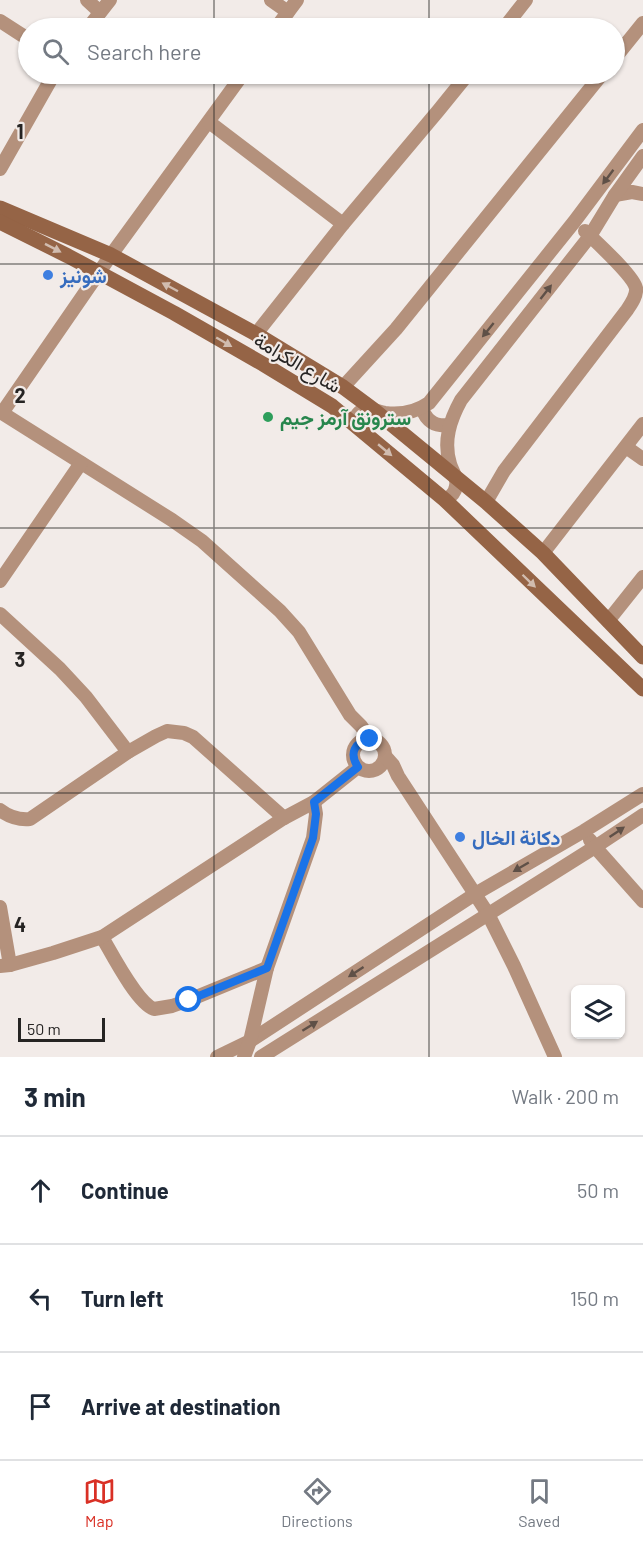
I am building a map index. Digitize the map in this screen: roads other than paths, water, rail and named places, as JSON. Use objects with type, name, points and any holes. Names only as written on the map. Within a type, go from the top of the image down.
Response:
[{"type":"street","points":[[87,0],[100,12]]},
{"type":"street","points":[[96,18],[110,0]]},
{"type":"street","points":[[271,0],[292,6]]},
{"type":"street","points":[[512,18],[526,0]]},
{"type":"street","points":[[0,21],[18,33]]},
{"type":"street","points":[[625,46],[643,23]]},
{"type":"street","points":[[0,169],[48,84]]},
{"type":"street","points":[[236,84],[111,255],[1,412],[202,541],[280,611],[299,632],[350,715],[361,726],[364,741]]},
{"type":"street","points":[[256,334],[343,224],[460,84]]},
{"type":"street","points":[[343,387],[396,329],[594,84]]},
{"type":"street","points":[[209,122],[343,224]]},
{"type":"street","points":[[354,424],[356,416],[362,410],[370,409],[401,414],[422,408],[434,397],[574,222],[643,130]]},
{"type":"street","points":[[445,500],[452,496],[456,489],[447,449],[449,425],[460,400],[590,236],[615,195],[643,156]]},
{"type":"street","points":[[615,195],[632,192],[643,194]]},
{"type":"street","name":"شارع الكرامة","points":[[0,208],[111,255],[256,334],[343,387],[454,475],[543,553],[643,657]]},
{"type":"street","name":"شارع الكرامة","points":[[0,222],[100,273],[263,364],[332,406],[445,500],[643,689]]},
{"type":"street","points":[[486,502],[504,471],[635,298],[636,289],[632,281],[574,222]]},
{"type":"street","points":[[422,408],[429,421],[439,425],[449,425]]},
{"type":"street","points":[[543,553],[643,424]]},
{"type":"street","points":[[626,447],[643,459]]},
{"type":"street","points":[[0,581],[81,463]]},
{"type":"street","points":[[608,621],[643,577]]},
{"type":"street","points":[[0,614],[67,676],[128,752]]},
{"type":"street","points":[[0,810],[11,817],[30,819],[128,752],[167,731],[184,733],[193,737],[284,818]]},
{"type":"street","points":[[364,741],[376,741],[384,750],[382,761],[369,771],[358,767],[354,761],[354,748],[364,741]]},
{"type":"street","points":[[382,761],[393,765],[488,914],[555,1057]]},
{"type":"street","points":[[0,907],[5,965],[102,937],[284,818],[314,802],[358,767]]},
{"type":"street","points":[[217,1057],[250,1041],[475,894],[643,794]]},
{"type":"street","points":[[244,1057],[250,1041],[267,968],[313,838],[316,814],[314,802]]},
{"type":"street","points":[[261,1057],[643,815]]},
{"type":"street","points":[[584,831],[595,847],[643,901]]},
{"type":"street","points":[[102,937],[132,986],[145,1004],[154,1010],[189,1000],[267,968]]},
{"type":"place","name":"شونيز","points":[[48,275]]},
{"type":"place","name":"سترونق آرمز جيم","points":[[268,417]]},
{"type":"place","name":"دكانة الخال","points":[[460,837]]}]
